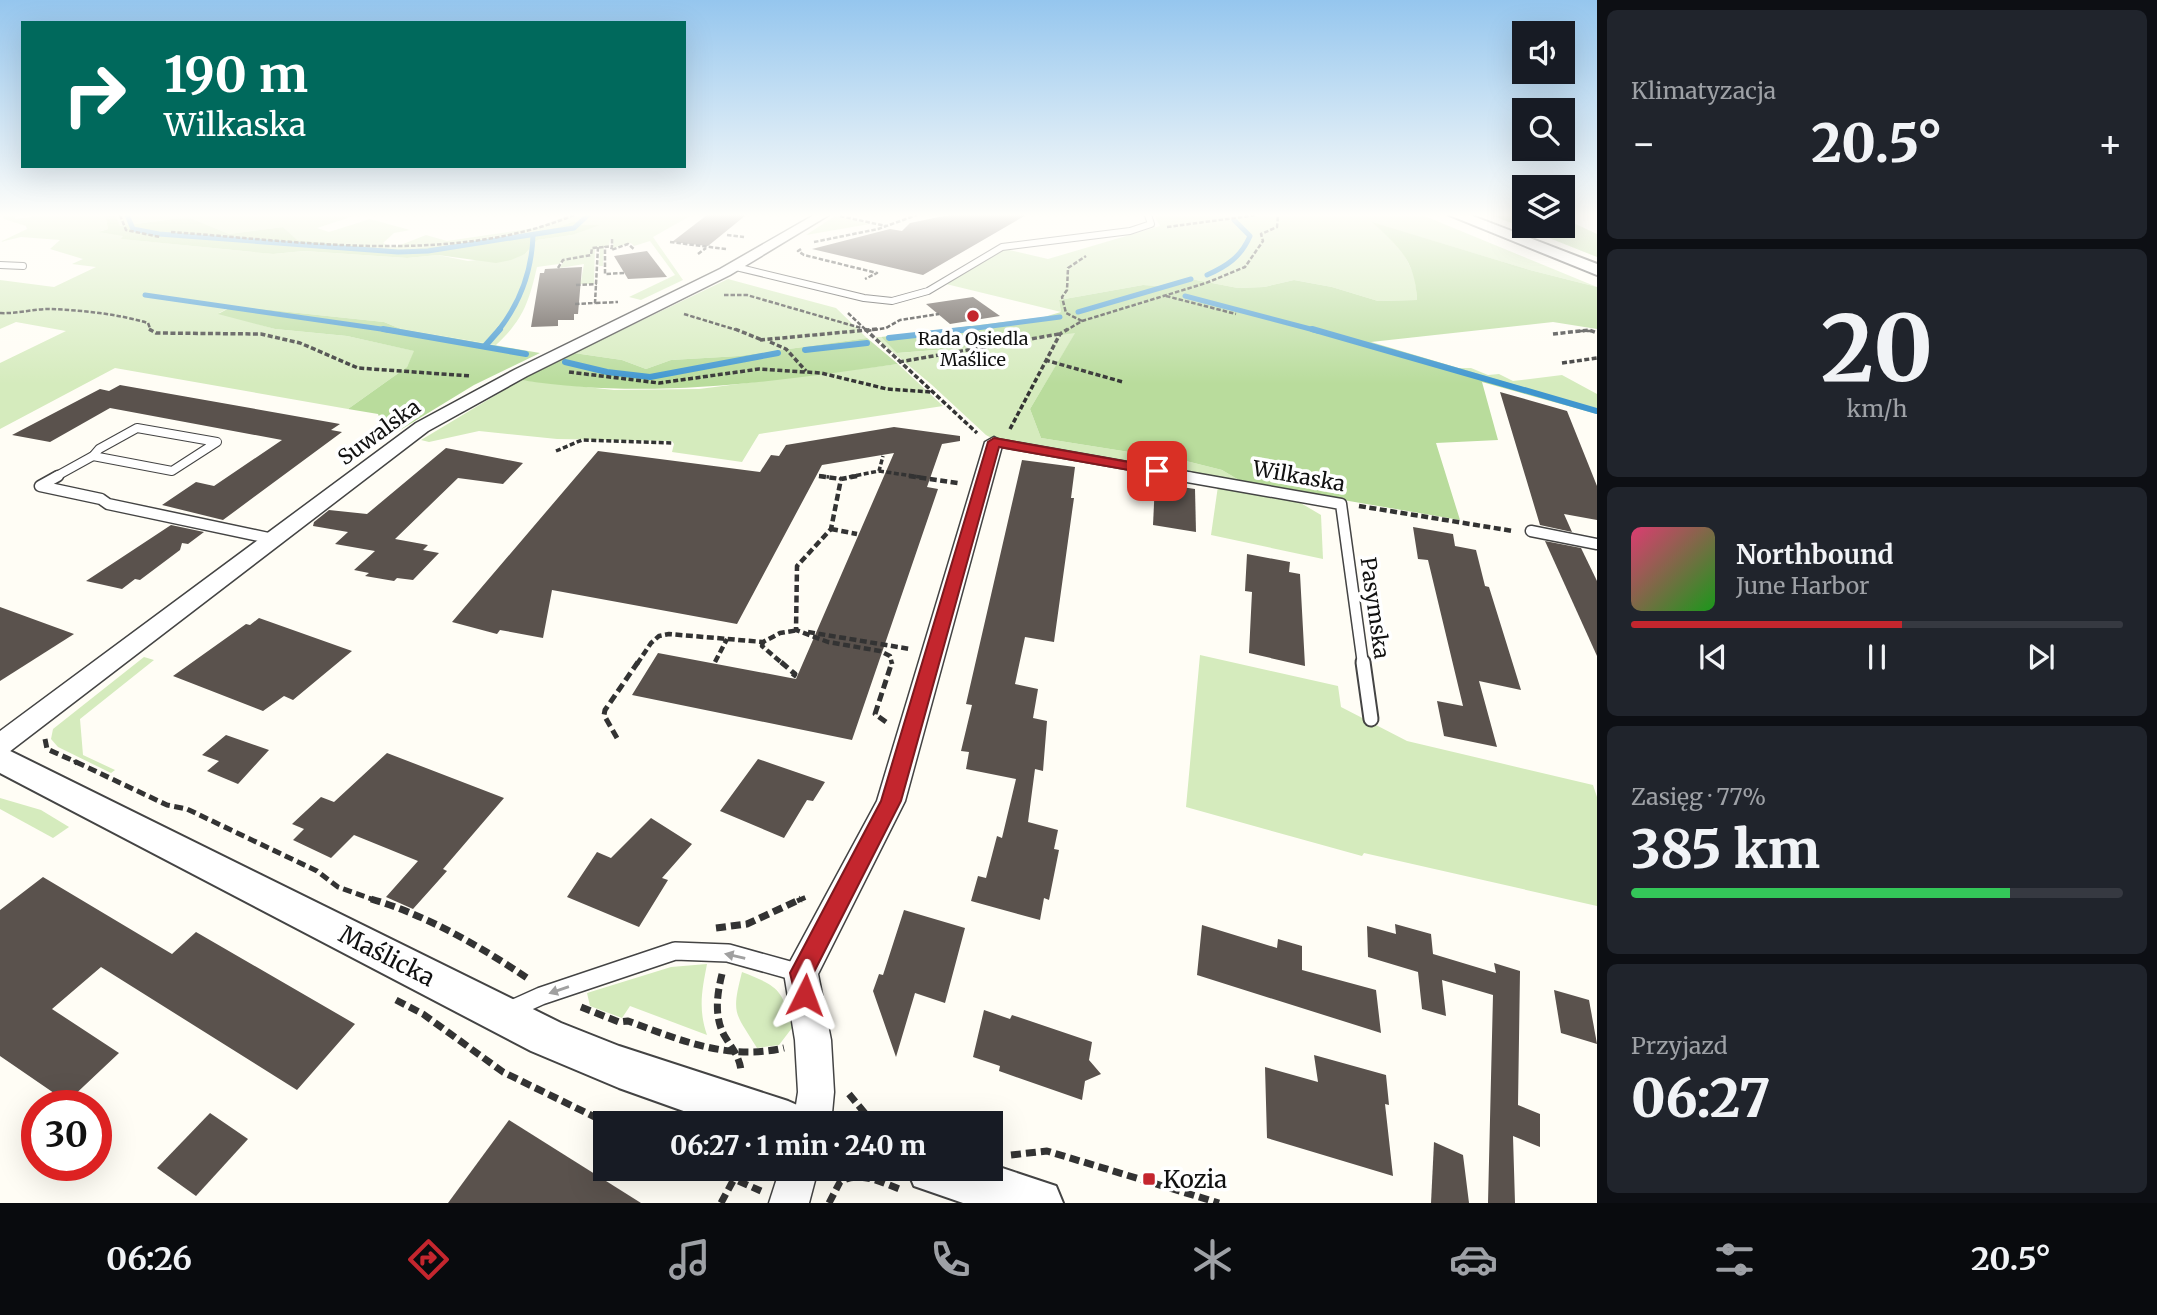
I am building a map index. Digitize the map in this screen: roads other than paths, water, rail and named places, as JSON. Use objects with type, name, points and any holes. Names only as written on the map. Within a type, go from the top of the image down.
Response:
[{"type":"street","name":"Suwalska","points":[[0,745],[422,426],[708,271]]},
{"type":"street","points":[[814,1111],[816,1092],[813,1040],[801,973],[891,801],[988,440]]},
{"type":"street","name":"Maślicka","points":[[0,758],[546,1037],[619,1067],[749,1111]]},
{"type":"street","points":[[789,1203],[795,1181]]},
{"type":"street","points":[[969,1181],[1039,1203]]},
{"type":"lane","points":[[776,271],[864,298],[892,301],[928,291],[961,271]]},
{"type":"lane","points":[[93,456],[172,471],[217,442],[137,428],[40,486],[101,499],[108,505],[274,539]]},
{"type":"lane","name":"Wilkaska","points":[[988,440],[1341,504]]},
{"type":"lane","name":"Pasymska","points":[[1341,504],[1371,719]]},
{"type":"lane","points":[[1531,531],[1597,544]]},
{"type":"lane","points":[[501,1014],[550,993],[675,951],[728,953],[801,973]]},
{"type":"waterway","points":[[498,331],[513,309],[527,271]]},
{"type":"waterway","points":[[1207,275],[1215,271]]},
{"type":"waterway","points":[[1078,312],[1191,279]]},
{"type":"waterway","points":[[145,295],[392,331]]},
{"type":"waterway","points":[[1185,296],[1318,331]]},
{"type":"waterway","points":[[965,330],[1060,317]]},
{"type":"waterway","points":[[383,329],[392,331]]},
{"type":"waterway","points":[[485,346],[500,329]]},
{"type":"waterway","points":[[965,330],[970,329]]},
{"type":"waterway","points":[[1312,329],[1597,411]]},
{"type":"waterway","points":[[889,338],[965,330]]},
{"type":"waterway","points":[[954,331],[965,330]]},
{"type":"waterway","points":[[392,331],[526,354]]},
{"type":"waterway","points":[[805,350],[867,343]]},
{"type":"waterway","points":[[565,362],[607,372],[650,377],[778,353]]},
{"type":"place","name":"Rada Osiedla Maślice","points":[[973,316]]},
{"type":"place","name":"Kozia","points":[[1149,1179]]}]
